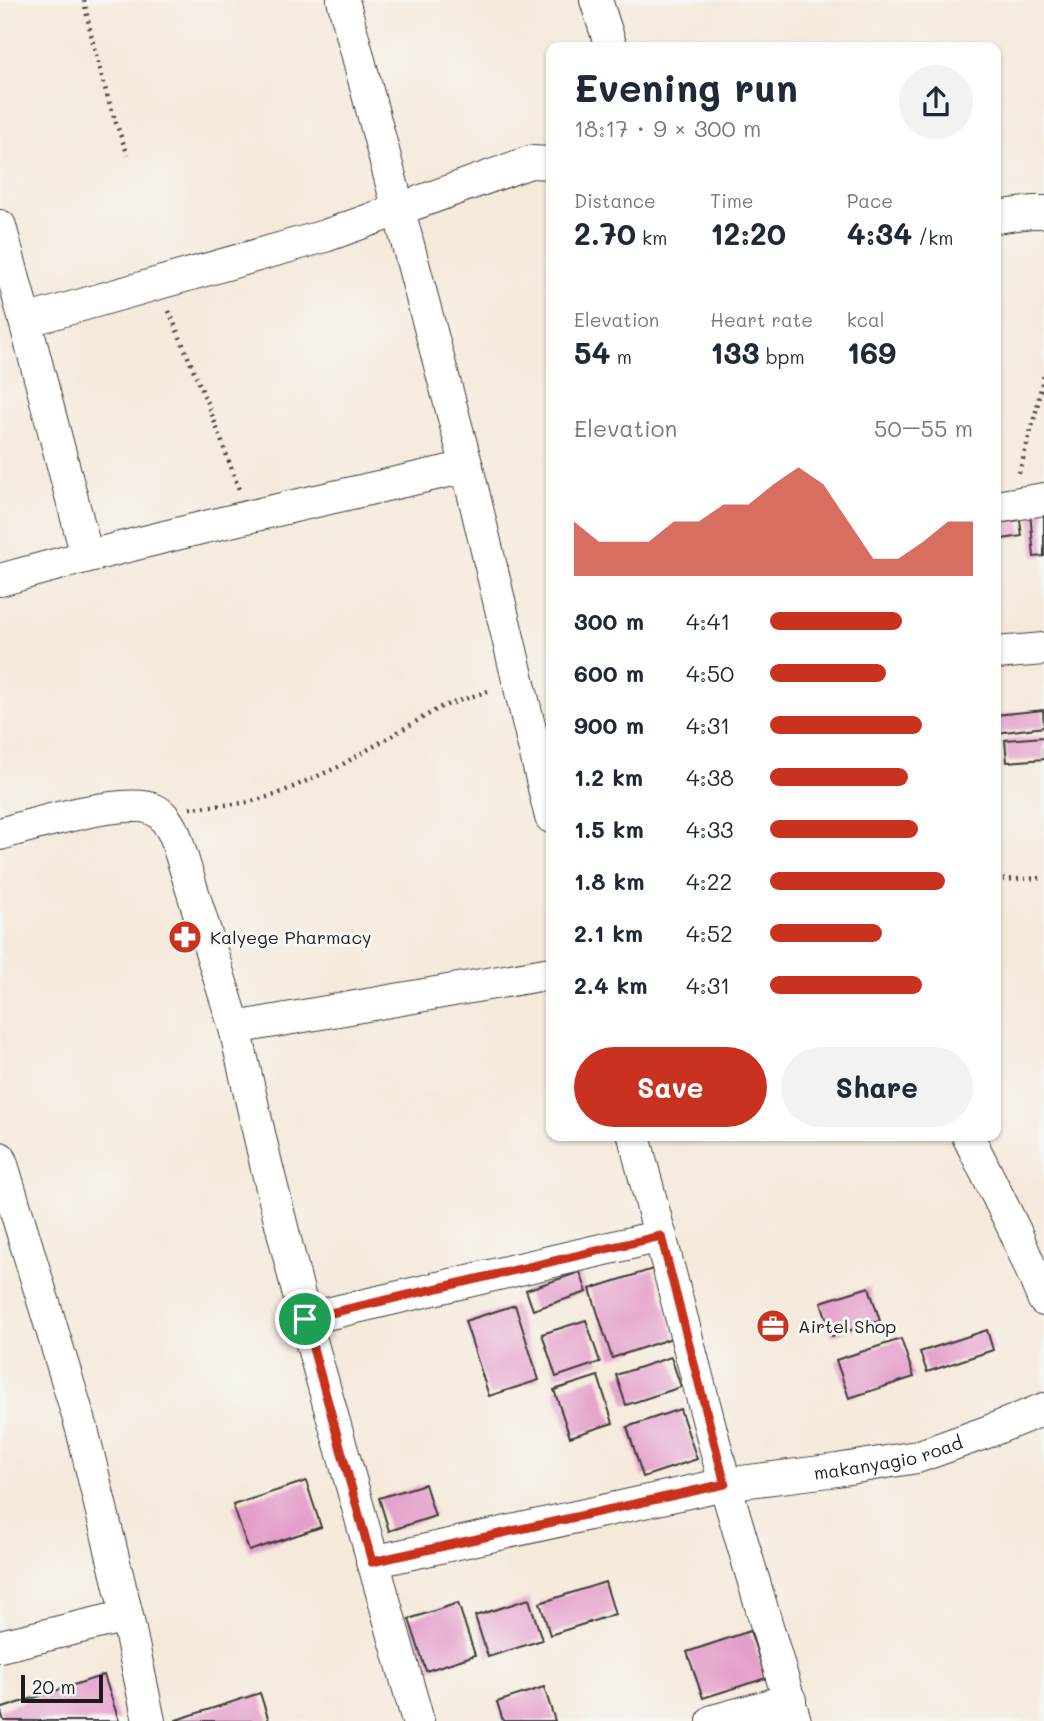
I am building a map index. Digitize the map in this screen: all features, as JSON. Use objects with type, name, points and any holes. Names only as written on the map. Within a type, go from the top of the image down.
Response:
[{"type":"street","points":[[343,0],[467,467],[546,796]]},
{"type":"street","points":[[596,0],[609,42]]},
{"type":"street","points":[[25,321],[325,236],[400,211],[544,156]]},
{"type":"street","points":[[1001,216],[1044,212]]},
{"type":"street","points":[[0,226],[87,556]]},
{"type":"street","points":[[0,580],[249,515],[467,467]]},
{"type":"street","points":[[1003,506],[1044,499]]},
{"type":"street","points":[[1001,653],[1044,649]]},
{"type":"street","points":[[0,834],[73,814],[136,805],[158,811],[175,835],[235,1028],[305,1319],[418,1721]]},
{"type":"street","points":[[235,1028],[546,974]]},
{"type":"street","points":[[635,1141],[725,1484],[792,1711],[713,1721]]},
{"type":"street","points":[[970,1141],[1015,1231],[1044,1300]]},
{"type":"street","points":[[0,1158],[82,1429],[149,1721]]},
{"type":"street","points":[[305,1319],[661,1236]]},
{"type":"street","name":"makanyagio road","points":[[372,1562],[725,1484],[837,1471],[917,1457],[1044,1409]]},
{"type":"street","points":[[0,1646],[127,1616]]},
{"type":"path","points":[[84,0],[99,70],[128,155]]},
{"type":"path","points":[[160,283],[249,515]]},
{"type":"path","points":[[1003,506],[1035,416],[1044,374]]},
{"type":"path","points":[[158,811],[245,803],[275,796],[338,767],[441,707],[519,681]]},
{"type":"path","points":[[1001,880],[1044,878]]},
{"type":"building","points":[[1044,510],[1044,556],[1034,557],[1030,512]]},
{"type":"building","points":[[1020,520],[1022,536],[1001,539],[1001,522]]},
{"type":"building","points":[[1043,710],[1044,727],[1001,732],[1001,714]]},
{"type":"building","points":[[1044,737],[1044,759],[1007,762],[1005,740]]},
{"type":"building","points":[[653,1269],[675,1337],[612,1358],[590,1289]]},
{"type":"building","points":[[580,1272],[587,1292],[533,1310],[526,1290]]},
{"type":"building","points":[[869,1287],[880,1321],[832,1336],[821,1302]]},
{"type":"building","points":[[515,1305],[539,1380],[489,1396],[465,1321]]},
{"type":"building","points":[[586,1320],[600,1362],[556,1377],[542,1334]]},
{"type":"building","points":[[987,1330],[993,1350],[927,1372],[920,1352]]},
{"type":"building","points":[[901,1339],[914,1377],[849,1398],[836,1360]]},
{"type":"building","points":[[671,1357],[681,1387],[626,1405],[616,1375]]},
{"type":"building","points":[[598,1376],[613,1423],[570,1437],[554,1390]]},
{"type":"building","points":[[680,1409],[697,1459],[643,1477],[627,1427]]},
{"type":"building","points":[[306,1481],[321,1527],[249,1551],[233,1505]]},
{"type":"building","points":[[425,1484],[435,1516],[389,1531],[379,1498]]},
{"type":"building","points":[[605,1582],[615,1614],[550,1635],[540,1603]]},
{"type":"building","points":[[529,1599],[542,1640],[488,1657],[475,1616]]},
{"type":"building","points":[[458,1603],[475,1655],[426,1671],[409,1619]]},
{"type":"building","points":[[750,1631],[766,1678],[703,1698],[687,1652]]},
{"type":"building","points":[[104,1675],[119,1721],[4,1721],[0,1709]]},
{"type":"building","points":[[544,1687],[555,1721],[503,1721],[497,1702]]},
{"type":"building","points":[[260,1693],[269,1721],[176,1721],[176,1720]]},
{"type":"place","name":"Kalyege Pharmacy","points":[[185,937]]},
{"type":"place","name":"Airtel Shop","points":[[773,1326]]},
{"type":"route","points":[[661,1236],[725,1484],[372,1562],[305,1319],[661,1236]]}]
